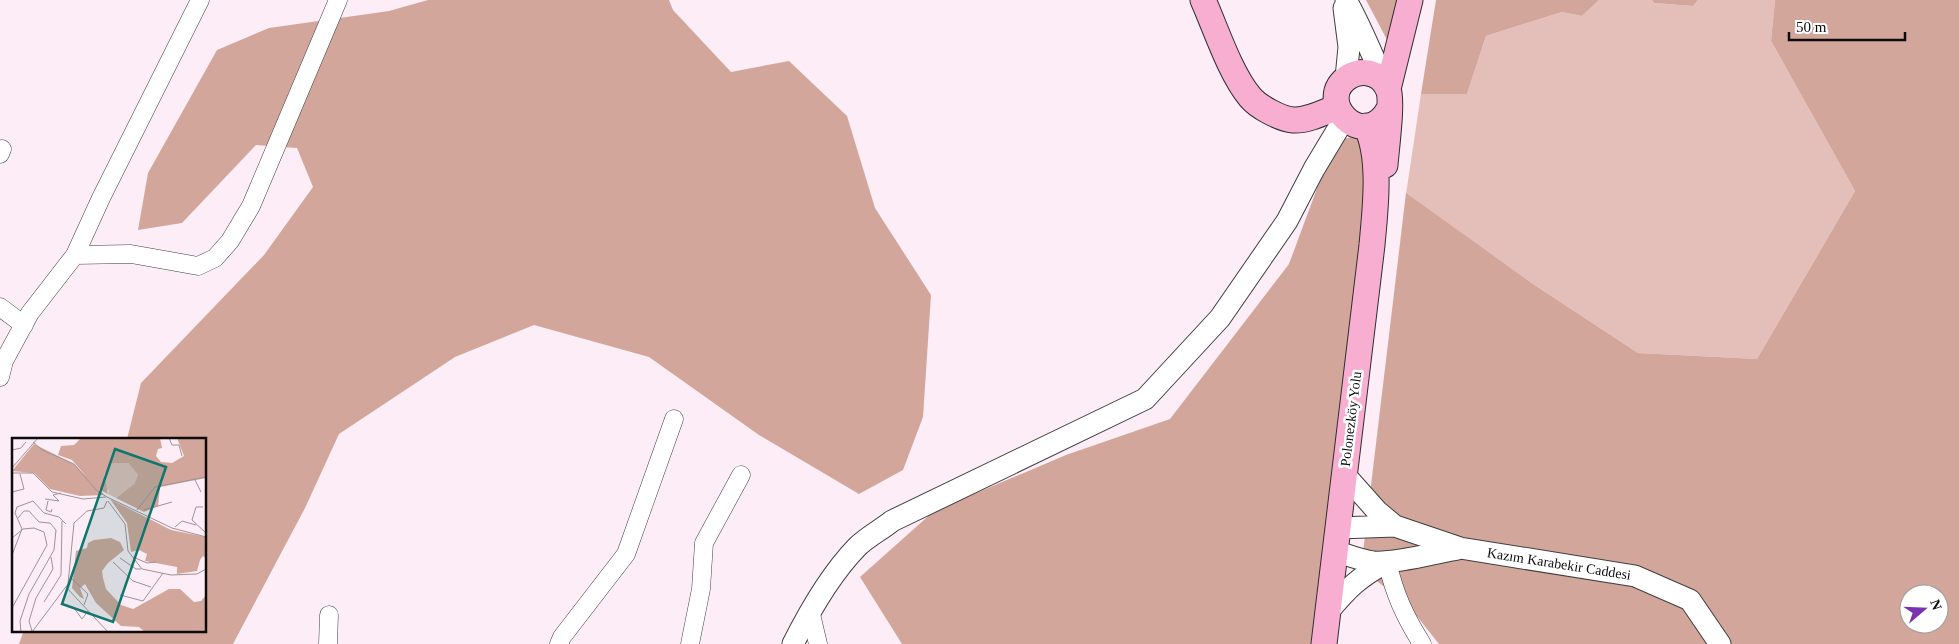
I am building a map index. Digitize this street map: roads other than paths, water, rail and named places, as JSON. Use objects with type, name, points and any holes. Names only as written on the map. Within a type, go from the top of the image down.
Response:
[{"type":"main road","points":[[1203,0],[1234,70],[1250,98],[1278,117],[1294,120],[1313,117],[1349,117],[1380,121],[1389,99],[1380,78],[1373,74],[1360,73],[1346,78],[1337,94],[1349,117],[1373,143],[1377,194]]},
{"type":"main road","points":[[1377,194],[1385,168],[1389,99],[1410,0]]},
{"type":"main road","name":"Polonezköy Yolu","points":[[1324,644],[1377,194]]},
{"type":"street","points":[[0,377],[4,361],[30,313],[74,256],[200,0]]},
{"type":"street","points":[[74,256],[131,254],[198,266],[215,258],[230,241],[251,206],[338,0]]},
{"type":"street","points":[[1345,0],[1348,28],[1346,78]]},
{"type":"street","points":[[1345,0],[1359,22],[1389,99]]},
{"type":"street","points":[[793,644],[810,610],[832,578],[858,546],[892,521],[1145,399],[1220,318],[1286,221],[1314,169],[1349,117]]},
{"type":"street","points":[[0,307],[24,325]]},
{"type":"street","points":[[559,644],[562,637],[626,554],[674,419]]},
{"type":"street","points":[[1344,474],[1377,511],[1395,526],[1460,548]]},
{"type":"street","points":[[690,644],[701,589],[704,543],[741,475]]},
{"type":"street","points":[[1337,540],[1395,526]]},
{"type":"street","points":[[1337,540],[1359,559],[1374,562],[1387,562],[1460,548]]},
{"type":"street","name":"Kazım Karabekir Caddesi","points":[[1460,548],[1635,576],[1690,600],[1720,644]]},
{"type":"street","points":[[1328,612],[1348,588],[1364,574],[1387,562]]},
{"type":"street","points":[[1387,562],[1393,587],[1404,615],[1422,644]]},
{"type":"street","points":[[810,610],[818,644]]},
{"type":"street","points":[[328,644],[329,615]]}]
